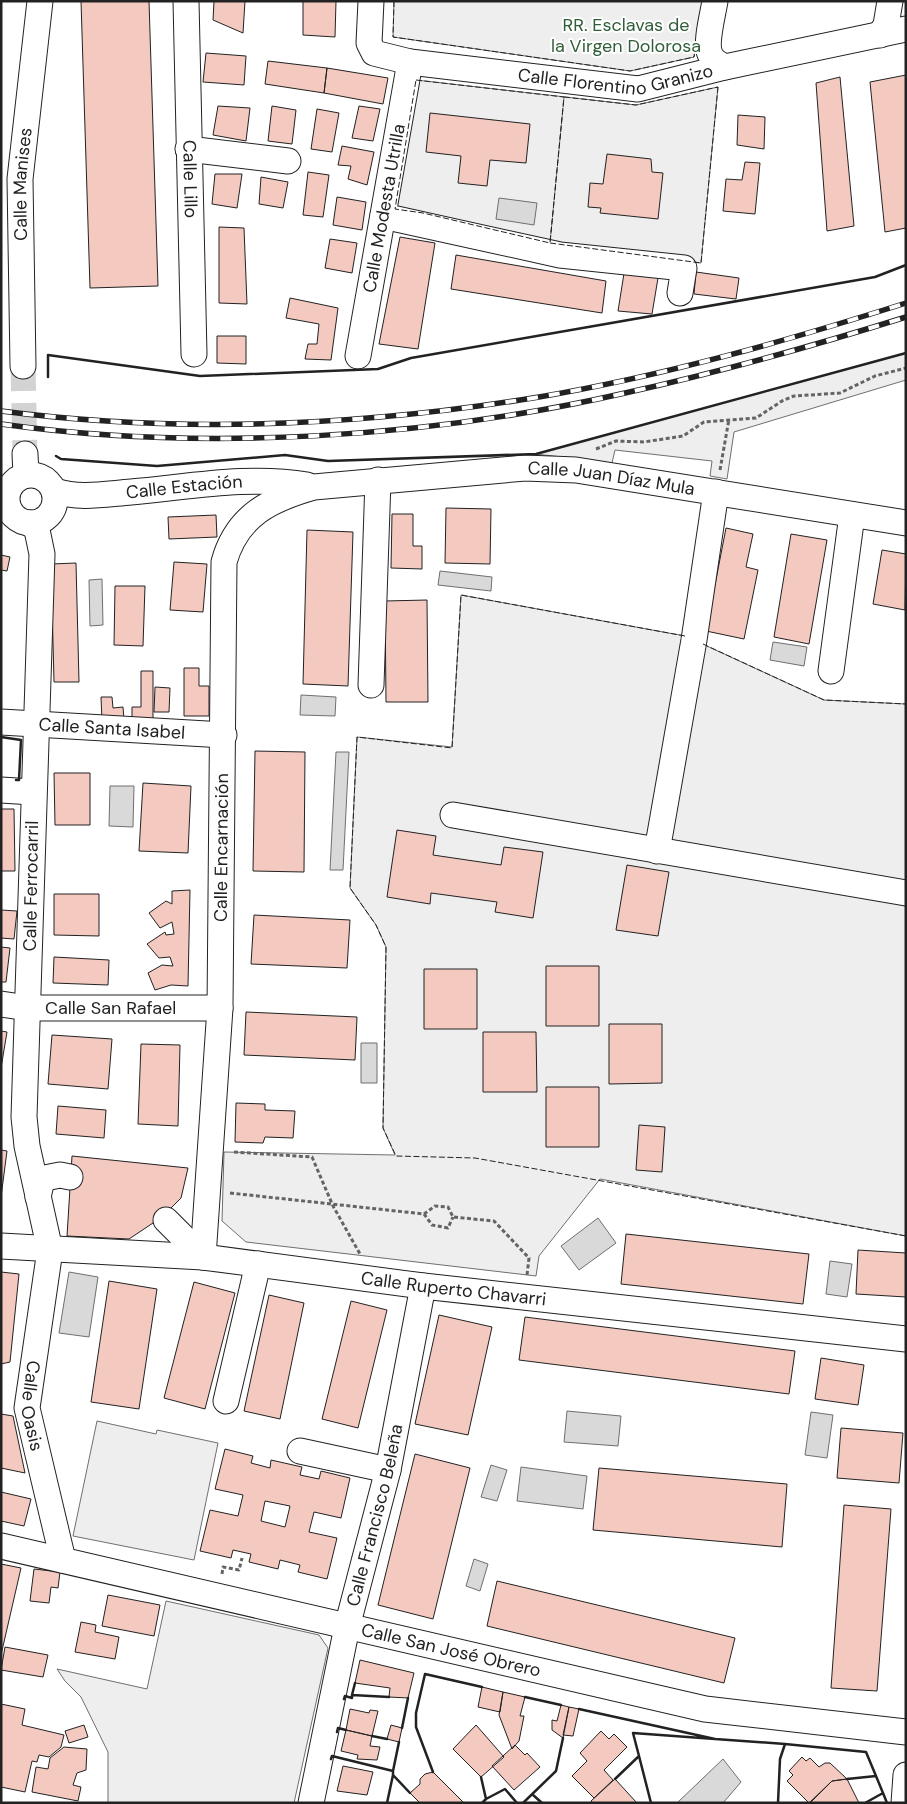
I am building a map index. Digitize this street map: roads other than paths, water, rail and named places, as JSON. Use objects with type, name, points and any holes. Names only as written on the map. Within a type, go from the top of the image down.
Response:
[{"type":"street","name":"Calle Manises","points":[[16,353],[20,179],[40,1]]},
{"type":"street","name":"Calle Lillo","points":[[186,1],[194,354]]},
{"type":"street","name":"Calle Florentino Granizo","points":[[371,1],[369,43],[374,53],[410,62],[638,89],[724,67],[906,29]]},
{"type":"street","points":[[715,1],[708,45],[710,54],[715,61],[724,67]]},
{"type":"street","points":[[880,35],[886,25],[890,1]]},
{"type":"street","name":"Calle Modesta Utrilla","points":[[358,356],[410,62]]},
{"type":"street","points":[[188,149],[288,161]]},
{"type":"street","points":[[383,216],[560,255],[684,268],[680,293]]},
{"type":"street","points":[[25,464],[52,485],[55,492],[56,499],[50,513],[38,522],[30,523],[23,522],[11,513],[4,498],[25,464]]},
{"type":"street","name":"Calle Juan Díaz Mula","points":[[314,487],[525,468],[576,470],[906,523]]},
{"type":"street","points":[[371,685],[378,480]]},
{"type":"street","name":"Calle Estación","points":[[55,492],[87,496],[256,481],[285,482],[314,487]]},
{"type":"street","name":"Calle Encarnación","points":[[203,1257],[220,1008],[224,735],[224,562],[229,544],[238,529],[252,516],[286,495],[314,487]]},
{"type":"street","points":[[657,850],[694,640],[716,492]]},
{"type":"street","points":[[831,671],[852,515]]},
{"type":"street","name":"Calle Ferrocarril","points":[[30,523],[37,530],[42,554],[33,792],[24,1133],[50,1250]]},
{"type":"street","name":"Calle Santa Isabel","points":[[1,722],[36,726],[224,735]]},
{"type":"street","points":[[1,790],[33,792]]},
{"type":"street","points":[[453,815],[906,893]]},
{"type":"street","name":"Calle San Rafael","points":[[1,1004],[28,1008],[220,1008]]},
{"type":"street","points":[[38,1197],[41,1184],[45,1178],[60,1175],[70,1178]]},
{"type":"street","points":[[166,1220],[203,1257]]},
{"type":"street","name":"Calle Ruperto Chavarri","points":[[1,1246],[203,1257],[424,1286],[906,1340]]},
{"type":"street","name":"Calle Oasis","points":[[50,1250],[27,1408],[63,1560]]},
{"type":"street","points":[[226,1401],[258,1264]]},
{"type":"street","name":"Calle Francisco Beleña","points":[[311,1803],[347,1627],[388,1470],[424,1286]]},
{"type":"street","points":[[300,1451],[388,1470]]},
{"type":"street","name":"Calle San José Obrero","points":[[1,1546],[705,1710],[906,1732]]},
{"type":"street","points":[[904,1803],[906,1775]]},
{"type":"tunnel","points":[[23,366],[25,454]]},
{"type":"railway","points":[[1,411],[136,423],[203,424],[271,424],[405,415],[539,397],[632,379],[770,344],[906,303]]},
{"type":"railway","points":[[1,424],[77,433],[235,438],[314,436],[394,430],[473,421],[550,408],[661,385],[766,358],[906,317]]},
{"type":"park label","name":"RR. Esclavas de la Virgen Dolorosa","points":[[626,35]]}]
